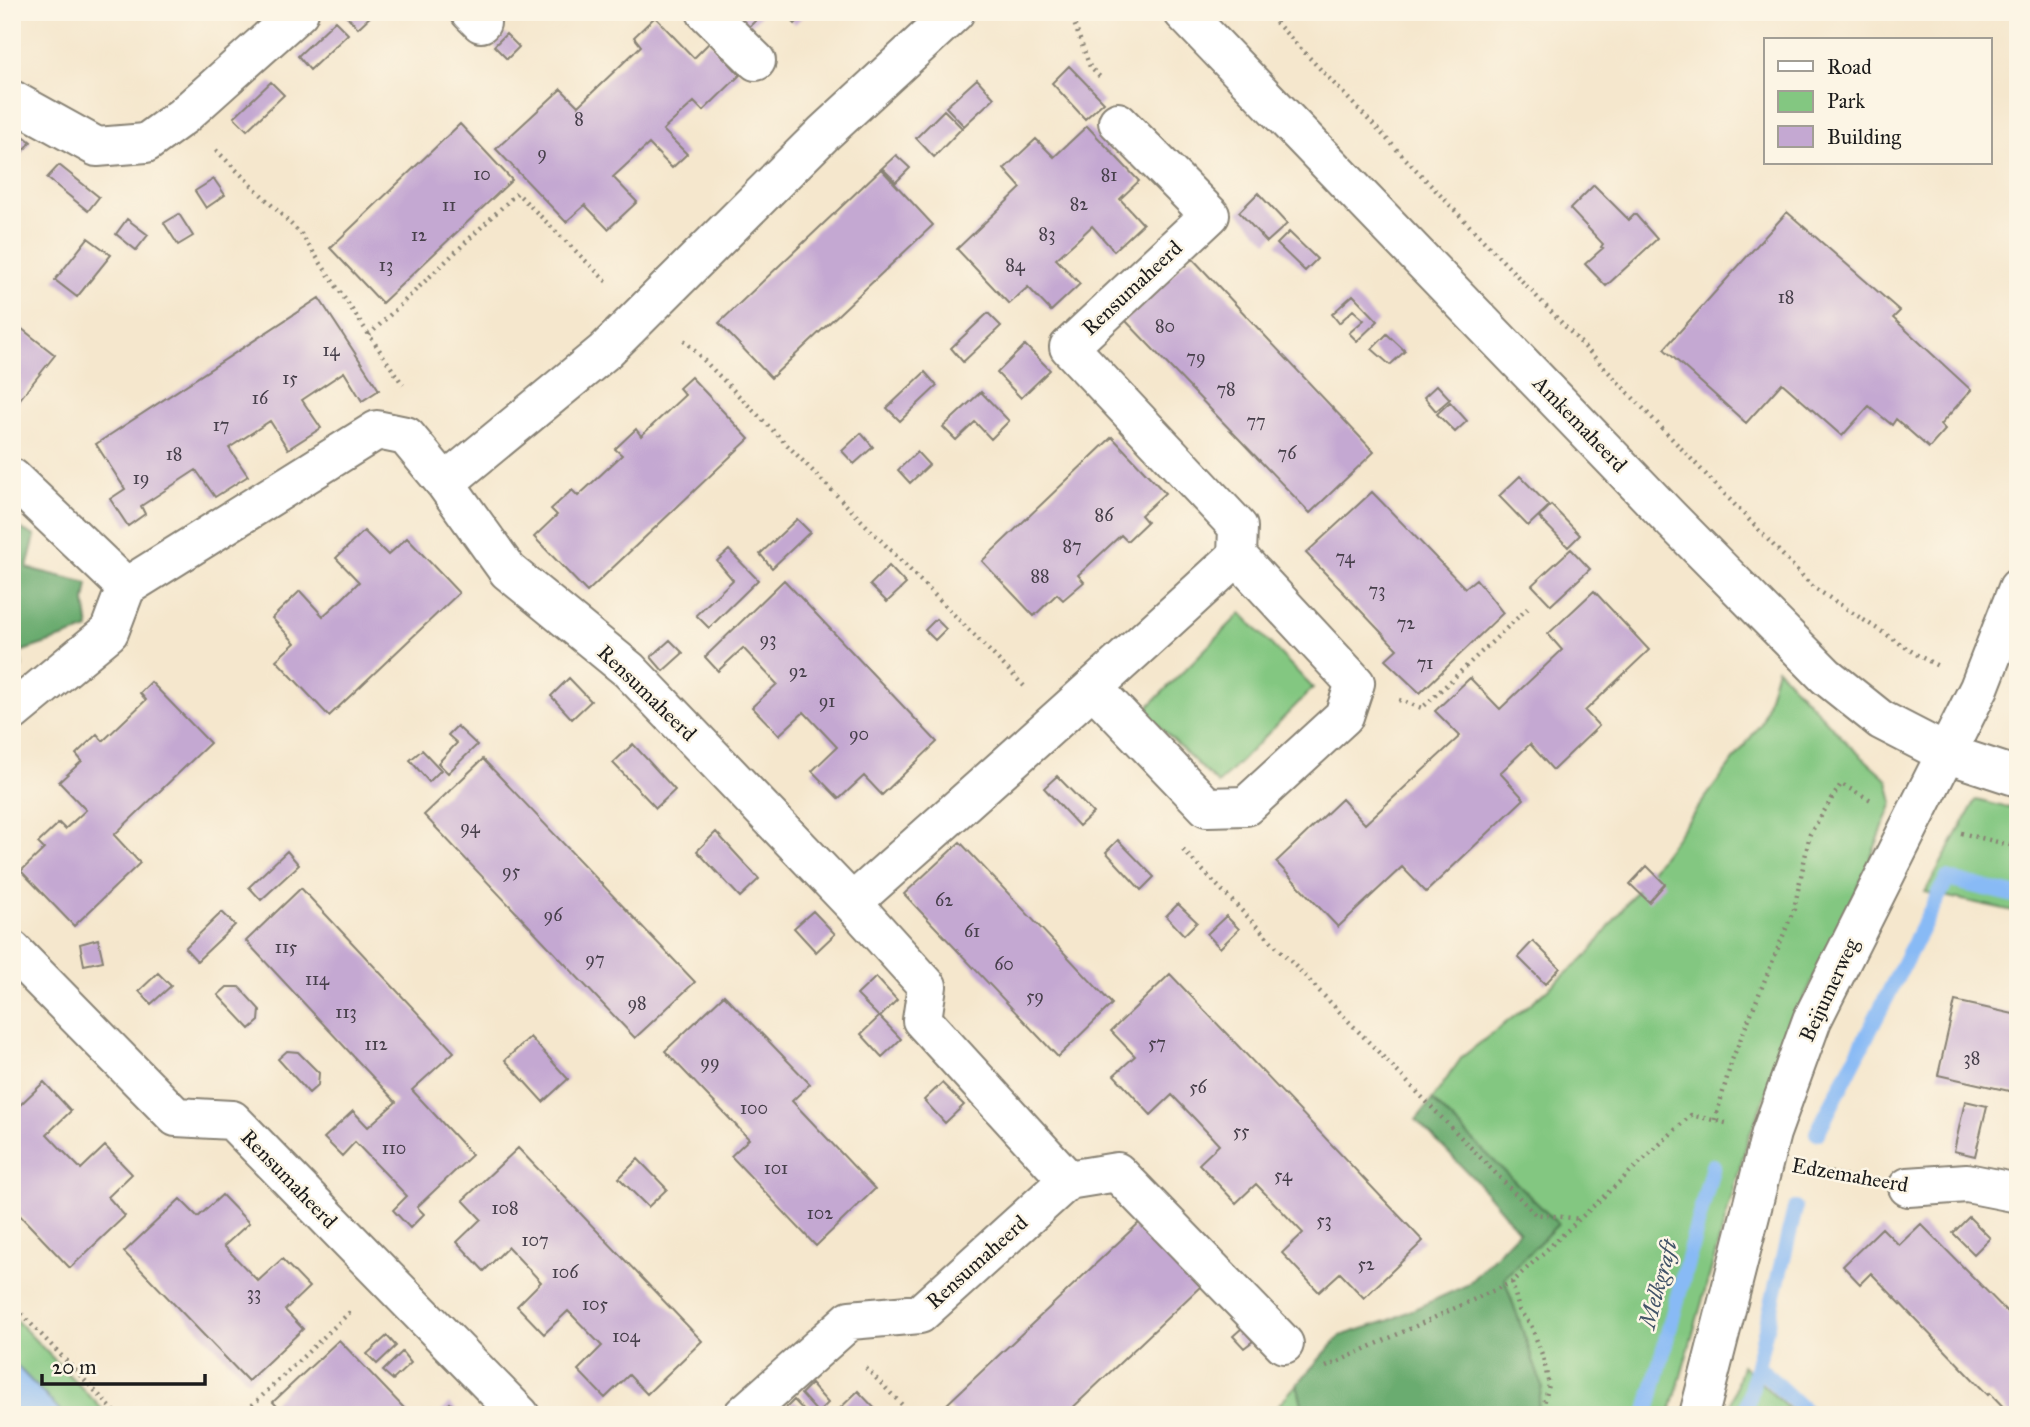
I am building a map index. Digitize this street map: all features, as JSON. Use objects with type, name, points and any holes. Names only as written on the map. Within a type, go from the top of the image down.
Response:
[{"type":"street","points":[[12,100],[97,148],[146,143],[183,116],[299,12]]},
{"type":"street","points":[[706,12],[756,61]]},
{"type":"street","points":[[445,483],[604,352],[824,133],[955,12]]},
{"type":"street","name":"Amkemaheerd","points":[[1183,12],[1668,516],[1826,676],[1881,720],[1945,753],[2018,777]]},
{"type":"street","name":"Rensumaheerd","points":[[1118,122],[1210,215],[1069,347],[1238,527],[1237,556]]},
{"type":"street","points":[[12,712],[109,632],[126,587],[377,430],[406,436]]},
{"type":"street","name":"Rensumaheerd","points":[[406,436],[445,483],[508,571],[629,670],[928,986],[922,1020],[1068,1180],[920,1314],[850,1320],[743,1415]]},
{"type":"street","points":[[12,478],[126,587]]},
{"type":"street","points":[[852,903],[1094,689],[1237,556],[1355,683],[1343,716],[1246,806],[1207,807],[1094,689]]},
{"type":"street","name":"Beijumerweg","points":[[1699,1415],[1768,1147],[1812,1020],[1979,688],[2018,587]]},
{"type":"street","name":"Rensumaheerd","points":[[12,950],[176,1117],[232,1120],[520,1415]]},
{"type":"street","points":[[1068,1180],[1117,1172],[1284,1344]]},
{"type":"street","name":"Edzemaheerd","points":[[1908,1187],[1967,1183],[2018,1193]]},
{"type":"path","points":[[1070,12],[1090,67],[1126,106],[1118,122]]},
{"type":"path","points":[[1266,12],[1813,587],[1919,656],[1979,688]]},
{"type":"path","points":[[183,116],[301,233],[415,402],[406,436]]},
{"type":"path","points":[[369,335],[517,193],[642,316]]},
{"type":"path","points":[[1355,683],[1422,708],[1530,606]]},
{"type":"path","points":[[1715,1120],[1732,1060],[1794,909],[1810,834],[1841,784],[1912,821],[2018,847]]},
{"type":"path","name":"Edzemaheerd","points":[[1512,1282],[1691,1115],[1715,1120],[1768,1147],[1908,1187]]},
{"type":"path","points":[[242,1415],[386,1279]]},
{"type":"path","points":[[1284,1344],[1311,1373],[1512,1282],[1520,1311],[1531,1325],[1543,1357],[1549,1385],[1541,1415]]},
{"type":"path","points":[[12,1304],[118,1415]]},
{"type":"path","points":[[834,1334],[912,1415]]},
{"type":"green space","points":[[12,524],[35,536],[27,568],[88,583],[85,601],[89,629],[20,652],[22,667],[12,671]]},
{"type":"green space","points":[[1241,613],[1313,688],[1218,784],[1144,711]]},
{"type":"green space","points":[[1777,668],[1850,746],[1888,780],[1893,803],[1862,879],[1807,992],[1748,1139],[1670,1415],[1536,1415],[1542,1386],[1504,1278],[1558,1224],[1432,1100],[1462,1057],[1588,955],[1762,722]]},
{"type":"green space","points":[[1976,800],[2018,810],[2018,912],[1925,892]]},
{"type":"green space","points":[[1432,1100],[1558,1224],[1504,1278],[1542,1386],[1536,1415],[1307,1415],[1297,1384],[1340,1336],[1390,1320],[1467,1285],[1519,1231],[1480,1185],[1416,1120]]},
{"type":"green space","points":[[12,1316],[108,1415],[64,1415],[12,1361]]},
{"type":"green space","points":[[1742,1365],[1795,1415],[1728,1415]]},
{"type":"green space","points":[[1297,1384],[1307,1415],[1269,1415]]},
{"type":"water","points":[[12,1361],[64,1415],[12,1415]]},
{"type":"building","points":[[343,12],[375,12],[358,28]]},
{"type":"building","points":[[744,12],[764,12],[747,29],[738,18]]},
{"type":"building","points":[[784,12],[807,12],[795,24]]},
{"type":"building","points":[[655,17],[694,58],[710,42],[740,75],[703,111],[694,102],[663,130],[687,154],[672,168],[649,144],[613,177],[637,202],[608,229],[585,205],[566,222],[496,149],[561,89],[578,106],[641,46],[634,37]]},
{"type":"building","points":[[335,21],[348,34],[310,70],[298,56]]},
{"type":"building","points":[[506,34],[519,47],[507,59],[494,46]]},
{"type":"building","points":[[1069,66],[1104,102],[1085,119],[1052,83]]},
{"type":"building","points":[[977,79],[994,98],[964,126],[946,107]]},
{"type":"building","points":[[271,82],[284,95],[247,130],[234,117]]},
{"type":"building","points":[[944,110],[962,128],[934,157],[916,138]]},
{"type":"building","points":[[460,124],[512,180],[382,303],[330,248]]},
{"type":"building","points":[[1087,126],[1139,181],[1120,199],[1143,224],[1114,251],[1092,226],[1056,259],[1080,284],[1051,311],[1028,287],[1009,304],[957,249],[1021,188],[1004,169],[1036,139],[1054,157]]},
{"type":"building","points":[[12,127],[31,142],[19,156],[12,150]]},
{"type":"building","points":[[896,155],[910,168],[896,182],[882,168]]},
{"type":"building","points":[[59,165],[99,197],[88,211],[47,178]]},
{"type":"building","points":[[881,169],[933,225],[771,378],[719,323]]},
{"type":"building","points":[[214,179],[225,195],[206,208],[195,191]]},
{"type":"building","points":[[1594,185],[1629,220],[1635,214],[1657,239],[1606,286],[1585,264],[1603,248],[1603,244],[1570,209]]},
{"type":"building","points":[[1258,193],[1287,224],[1267,242],[1239,212]]},
{"type":"building","points":[[1787,212],[1900,311],[1893,318],[1971,390],[1940,425],[1945,430],[1929,448],[1896,419],[1892,425],[1869,406],[1842,436],[1782,383],[1746,423],[1664,349]]},
{"type":"building","points":[[179,214],[193,236],[178,245],[164,223]]},
{"type":"building","points":[[127,219],[148,235],[136,250],[116,234]]},
{"type":"building","points":[[1289,232],[1317,259],[1305,271],[1277,244]]},
{"type":"building","points":[[88,238],[111,255],[77,297],[55,280]]},
{"type":"building","points":[[1191,257],[1374,452],[1310,513],[1125,320]]},
{"type":"building","points":[[1353,295],[1378,321],[1357,341],[1349,333],[1364,320],[1353,310],[1339,323],[1332,314]]},
{"type":"building","points":[[319,298],[379,390],[362,401],[344,372],[302,400],[321,428],[288,449],[270,421],[229,448],[248,476],[215,497],[196,470],[141,506],[145,514],[128,526],[110,499],[125,489],[96,444]]},
{"type":"building","points":[[988,313],[1001,326],[963,362],[951,348]]},
{"type":"building","points":[[12,321],[55,355],[12,409]]},
{"type":"building","points":[[1387,334],[1405,351],[1390,365],[1372,349]]},
{"type":"building","points":[[1025,345],[1050,370],[1021,398],[997,373]]},
{"type":"building","points":[[925,372],[937,386],[900,421],[887,408]]},
{"type":"building","points":[[691,377],[749,439],[587,592],[534,537],[557,515],[551,509],[572,490],[578,496],[622,455],[615,449],[636,429],[641,436],[685,395],[679,388]]},
{"type":"building","points":[[1437,385],[1450,399],[1436,411],[1424,397]]},
{"type":"building","points":[[981,392],[1009,421],[991,439],[975,422],[956,440],[943,427]]},
{"type":"building","points":[[1450,402],[1467,421],[1455,432],[1437,414]]},
{"type":"building","points":[[861,433],[873,447],[854,464],[842,451]]},
{"type":"building","points":[[1112,437],[1165,493],[1141,515],[1147,522],[1127,541],[1121,535],[1078,575],[1084,582],[1063,600],[1057,594],[1034,616],[982,561]]},
{"type":"building","points":[[917,452],[929,465],[910,483],[898,470]]},
{"type":"building","points":[[1520,476],[1549,506],[1528,526],[1499,496]]},
{"type":"building","points":[[1372,492],[1465,588],[1476,579],[1503,613],[1420,693],[1385,660],[1397,649],[1306,553]]},
{"type":"building","points":[[1551,505],[1580,535],[1568,547],[1539,517]]},
{"type":"building","points":[[797,519],[810,532],[772,568],[760,554]]},
{"type":"building","points":[[364,531],[388,555],[407,538],[459,593],[329,716],[276,660],[295,643],[272,618],[300,591],[323,616],[342,599],[359,582],[336,558]]},
{"type":"building","points":[[1571,549],[1590,569],[1551,605],[1532,585]]},
{"type":"building","points":[[729,550],[758,580],[709,628],[696,615],[733,580],[717,561]]},
{"type":"building","points":[[889,566],[906,584],[887,602],[870,585]]},
{"type":"building","points":[[784,580],[937,742],[882,795],[864,776],[839,799],[812,771],[837,747],[804,712],[779,735],[752,707],[777,684],[743,648],[718,671],[705,657]]},
{"type":"building","points":[[1594,591],[1649,650],[1585,711],[1599,726],[1553,770],[1530,744],[1500,773],[1524,799],[1426,892],[1402,867],[1338,927],[1276,862],[1342,799],[1365,824],[1460,736],[1435,711],[1470,678],[1500,709],[1562,650],[1548,634]]},
{"type":"building","points":[[936,619],[946,629],[935,640],[925,630]]},
{"type":"building","points":[[670,640],[683,653],[663,671],[651,657]]},
{"type":"building","points":[[569,678],[591,701],[572,719],[551,696]]},
{"type":"building","points":[[151,682],[210,743],[114,835],[140,863],[74,926],[21,871],[44,849],[38,843],[59,823],[65,829],[86,810],[59,782],[82,761],[76,754],[97,734],[103,741],[146,700],[140,693]]},
{"type":"building","points":[[457,726],[477,745],[448,773],[438,763],[457,743],[448,735]]},
{"type":"building","points":[[633,744],[675,790],[656,808],[613,763]]},
{"type":"building","points":[[422,750],[441,770],[429,782],[410,760]]},
{"type":"building","points":[[483,759],[695,982],[635,1038],[424,815]]},
{"type":"building","points":[[1057,776],[1093,813],[1079,826],[1044,788]]},
{"type":"building","points":[[716,832],[759,879],[740,897],[697,851]]},
{"type":"building","points":[[1118,840],[1154,877],[1141,890],[1106,852]]},
{"type":"building","points":[[960,842],[1112,1004],[1058,1057],[904,894]]},
{"type":"building","points":[[287,851],[299,865],[261,900],[249,887]]},
{"type":"building","points":[[1647,866],[1665,884],[1649,902],[1630,884]]},
{"type":"building","points":[[301,888],[454,1052],[412,1090],[472,1155],[417,1207],[424,1214],[410,1228],[393,1210],[407,1196],[355,1142],[342,1156],[324,1138],[353,1111],[368,1127],[396,1102],[246,941]]},
{"type":"building","points":[[1178,904],[1197,922],[1184,935],[1166,916]]},
{"type":"building","points":[[813,911],[835,934],[816,952],[794,928]]},
{"type":"building","points":[[222,912],[235,925],[197,961],[185,948]]},
{"type":"building","points":[[1226,916],[1239,929],[1220,948],[1207,934]]},
{"type":"building","points":[[98,939],[103,961],[84,965],[80,944]]},
{"type":"building","points":[[1533,941],[1560,968],[1545,984],[1518,957]]},
{"type":"building","points":[[158,973],[171,986],[151,1004],[139,991]]},
{"type":"building","points":[[1170,974],[1423,1241],[1364,1298],[1340,1273],[1319,1292],[1282,1253],[1303,1233],[1256,1184],[1236,1203],[1199,1164],[1219,1145],[1172,1095],[1151,1115],[1114,1075],[1135,1056],[1111,1031]]},
{"type":"building","points":[[876,977],[897,1000],[880,1017],[901,1039],[882,1057],[861,1034],[879,1017],[857,995]]},
{"type":"building","points":[[227,987],[239,987],[260,1010],[259,1021],[250,1029],[218,995]]},
{"type":"building","points":[[724,995],[810,1084],[792,1101],[875,1189],[816,1246],[731,1156],[749,1139],[665,1051]]},
{"type":"building","points":[[1955,1001],[2018,1015],[2018,1093],[1938,1075]]},
{"type":"building","points":[[530,1037],[568,1079],[543,1102],[505,1060]]},
{"type":"building","points":[[287,1051],[298,1052],[319,1073],[318,1085],[309,1093],[278,1059]]},
{"type":"building","points":[[44,1082],[71,1111],[47,1134],[63,1151],[81,1169],[105,1146],[132,1174],[108,1197],[125,1216],[70,1268],[12,1207],[12,1097],[20,1105]]},
{"type":"building","points":[[942,1083],[964,1105],[945,1123],[924,1100]]},
{"type":"building","points":[[1965,1101],[1987,1106],[1975,1156],[1954,1151]]},
{"type":"building","points":[[518,1148],[702,1341],[647,1394],[629,1375],[605,1398],[578,1370],[602,1346],[568,1311],[544,1334],[517,1306],[541,1282],[508,1247],[484,1271],[457,1242],[481,1219],[463,1200]]},
{"type":"building","points":[[638,1159],[667,1189],[648,1207],[619,1178]]},
{"type":"building","points":[[222,1195],[249,1223],[224,1246],[258,1281],[282,1259],[309,1287],[285,1310],[303,1329],[248,1381],[124,1252],[180,1199],[198,1217]]},
{"type":"building","points":[[1969,1217],[1990,1238],[1974,1254],[1953,1233]]},
{"type":"building","points":[[1140,1222],[1201,1286],[1065,1415],[956,1415],[946,1405]]},
{"type":"building","points":[[1921,1224],[2018,1323],[2018,1415],[2011,1415],[1990,1393],[1988,1395],[1871,1273],[1860,1284],[1843,1266],[1882,1228],[1899,1245]]},
{"type":"building","points":[[1242,1328],[1253,1341],[1244,1348],[1233,1336]]},
{"type":"building","points":[[387,1336],[396,1346],[377,1364],[367,1354]]},
{"type":"building","points":[[339,1340],[410,1415],[285,1415],[273,1402]]},
{"type":"building","points":[[402,1352],[411,1363],[393,1380],[383,1371]]},
{"type":"building","points":[[811,1384],[828,1403],[818,1413],[801,1394]]},
{"type":"building","points":[[858,1391],[881,1415],[833,1415]]},
{"type":"building","points":[[794,1400],[808,1415],[789,1415],[784,1410]]},
{"type":"building","points":[[450,1403],[460,1414],[438,1415]]},
{"type":"waterway","points":[[1817,1133],[1947,879],[2018,896]]},
{"type":"waterway","name":"Melkgraft","points":[[1646,1415],[1713,1166]]},
{"type":"waterway","points":[[1745,1415],[1795,1209]]},
{"type":"waterway","points":[[1758,1367],[1809,1415]]}]
